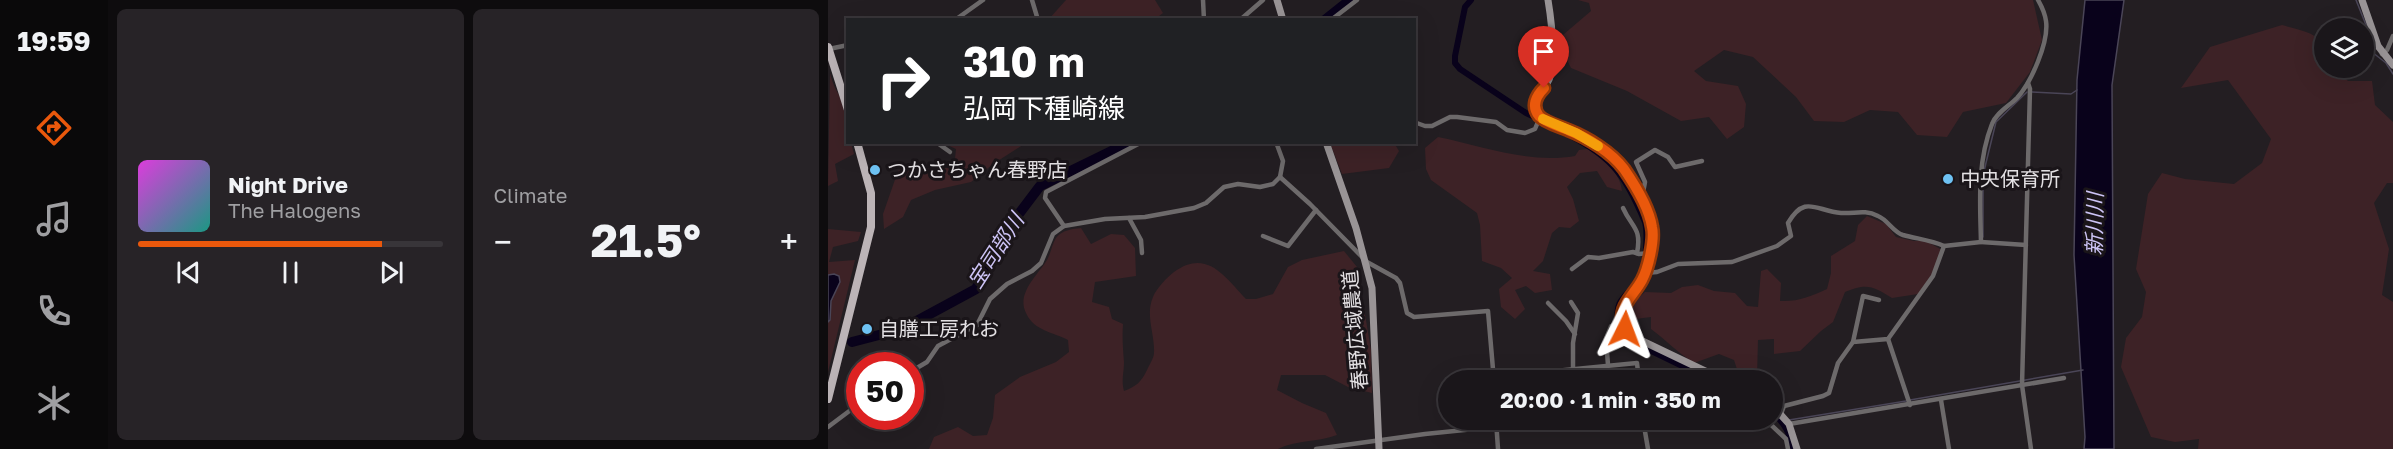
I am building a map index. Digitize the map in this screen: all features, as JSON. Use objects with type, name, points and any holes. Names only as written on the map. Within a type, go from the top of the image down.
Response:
[{"type":"main road","points":[[1277,0],[1282,18]]},
{"type":"main road","points":[[1548,0],[1551,22],[1551,68],[1548,83],[1535,98],[1535,109],[1539,121],[1576,133],[1612,157],[1623,168],[1642,200],[1653,229],[1645,273],[1624,304],[1619,322],[1634,337],[1703,370]]},
{"type":"main road","points":[[2362,0],[2382,54],[2393,65]]},
{"type":"main road","points":[[828,48],[846,104]]},
{"type":"main road","points":[[828,399],[871,226],[871,193],[858,144]]},
{"type":"main road","name":"春野広域農道","points":[[1327,144],[1367,262],[1375,311],[1379,449]]},
{"type":"main road","points":[[1783,421],[1789,424],[1797,449]]},
{"type":"street","points":[[958,18],[981,0]]},
{"type":"street","points":[[1032,0],[1037,18]]},
{"type":"street","points":[[1203,0],[1204,18]]},
{"type":"street","points":[[1242,18],[1263,0]]},
{"type":"street","points":[[1334,18],[1357,0]]},
{"type":"street","points":[[1981,242],[1979,178],[1991,125],[1995,117],[2019,95],[2028,83],[2046,37],[2047,22],[2038,0]]},
{"type":"street","points":[[2382,54],[2393,36]]},
{"type":"street","points":[[828,48],[846,45]]},
{"type":"street","points":[[2028,83],[2030,89],[2022,386],[2031,449]]},
{"type":"street","points":[[1416,123],[1432,126],[1450,117],[1458,117],[1496,122],[1507,130],[1525,133],[1531,132],[1539,121]]},
{"type":"street","points":[[939,144],[951,152]]},
{"type":"street","points":[[1064,226],[1046,198],[1046,192],[1138,144]]},
{"type":"street","points":[[924,364],[938,346],[977,325],[990,299],[1007,284],[1032,271],[1041,263],[1053,234],[1064,226],[1105,219],[1145,217],[1194,208],[1206,203],[1224,187],[1238,184],[1260,187],[1273,184],[1280,177],[1283,161],[1276,144]]},
{"type":"street","points":[[1642,200],[1645,182],[1636,162],[1655,150],[1668,157],[1675,167],[1702,161]]},
{"type":"street","points":[[1280,177],[1367,262],[1396,278],[1400,283],[1407,313],[1414,317],[1488,311],[1493,370]]},
{"type":"street","points":[[1645,273],[1657,272],[1678,264],[1732,262],[1777,246],[1791,236],[1788,223],[1801,207],[1815,206],[1840,213],[1864,211],[1886,220],[1901,235],[1918,237],[1944,246],[1981,242],[2026,245]]},
{"type":"street","points":[[1623,208],[1637,229],[1638,254]]},
{"type":"street","points":[[1263,236],[1288,246],[1316,210]]},
{"type":"street","points":[[1129,218],[1141,240],[1142,253]]},
{"type":"street","points":[[1888,339],[1933,276],[1944,246]]},
{"type":"street","points":[[1572,269],[1588,257],[1648,254]]},
{"type":"street","points":[[1783,407],[1829,393],[1838,363],[1853,342],[1863,296],[1879,300]]},
{"type":"street","points":[[1571,302],[1578,313],[1573,368]]},
{"type":"street","points":[[1548,303],[1575,334]]},
{"type":"street","points":[[1608,364],[1606,339],[1611,326],[1619,322]]},
{"type":"street","points":[[1853,342],[1888,339]]},
{"type":"street","points":[[1888,339],[1910,405]]},
{"type":"street","points":[[1559,370],[1637,363],[1638,370]]},
{"type":"street","points":[[1789,424],[2064,378]]},
{"type":"street","points":[[1941,400],[1949,449]]},
{"type":"street","points":[[828,427],[846,415]]},
{"type":"street","points":[[1316,449],[1379,436],[1438,430]]},
{"type":"street","points":[[1497,430],[1498,449]]},
{"type":"street","points":[[1645,430],[1648,449]]},
{"type":"street","points":[[1781,430],[1788,449]]},
{"type":"shaded area","points":[[1066,0],[1155,0],[1163,13],[1156,18],[1050,18]]},
{"type":"shaded area","points":[[1578,0],[2033,0],[2042,40],[2030,72],[2006,103],[1963,112],[1947,137],[1917,135],[1898,112],[1870,110],[1844,122],[1814,121],[1796,97],[1753,57],[1724,50],[1694,71],[1706,81],[1738,86],[1746,104],[1744,127],[1727,139],[1709,117],[1681,121],[1627,91],[1571,68],[1557,40],[1591,11],[1589,3]]},
{"type":"shaded area","points":[[2282,25],[2302,30],[2314,36],[2314,78],[2372,81],[2375,105],[2393,122],[2393,183],[2387,183],[2374,203],[2389,249],[2382,295],[2393,302],[2393,449],[2198,449],[2199,439],[2175,442],[2151,437],[2121,367],[2126,338],[2142,317],[2146,292],[2136,269],[2148,194],[2162,173],[2185,179],[2234,184],[2262,163],[2271,139],[2228,80],[2181,88],[2210,47]]},
{"type":"shaded area","points":[[830,73],[846,120],[846,144],[851,144],[854,154],[835,164],[838,181],[828,186]]},
{"type":"shaded area","points":[[1438,137],[1506,153],[1540,158],[1575,156],[1579,150],[1588,149],[1605,161],[1621,184],[1622,191],[1607,187],[1597,171],[1580,173],[1567,187],[1579,221],[1570,228],[1559,227],[1552,233],[1543,261],[1533,271],[1550,274],[1552,290],[1535,293],[1526,286],[1515,290],[1525,309],[1515,319],[1501,307],[1499,289],[1512,278],[1501,268],[1482,261],[1477,213],[1431,180],[1426,169],[1425,148]]},
{"type":"shaded area","points":[[945,144],[1024,144],[993,164],[971,182],[935,190],[911,200],[903,217],[884,229],[883,214],[898,171],[912,162],[935,168],[954,168],[956,149]]},
{"type":"shaded area","points":[[1330,144],[1395,144],[1399,151],[1389,168],[1342,174]]},
{"type":"shaded area","points":[[1867,216],[1886,224],[1896,237],[1926,241],[1942,250],[1929,279],[1918,294],[1892,298],[1870,287],[1859,287],[1845,292],[1833,322],[1800,351],[1774,354],[1774,339],[1758,340],[1757,370],[1737,370],[1734,360],[1719,354],[1694,363],[1651,329],[1651,317],[1628,320],[1631,307],[1645,292],[1671,293],[1682,287],[1698,285],[1714,291],[1735,293],[1747,306],[1758,307],[1761,271],[1767,269],[1781,283],[1780,301],[1799,299],[1821,292],[1827,289],[1831,273],[1831,256],[1855,241],[1858,225]]},
{"type":"shaded area","points":[[1081,228],[1091,244],[1111,234],[1124,235],[1135,248],[1136,276],[1095,282],[1092,302],[1109,307],[1112,319],[1123,324],[1124,391],[1141,381],[1154,355],[1150,318],[1151,304],[1159,287],[1174,272],[1186,265],[1206,264],[1223,274],[1246,299],[1256,299],[1273,294],[1288,267],[1302,260],[1344,251],[1357,267],[1371,350],[1372,393],[1348,387],[1325,375],[1281,375],[1277,390],[1326,413],[1337,435],[1278,449],[929,449],[934,437],[958,427],[973,436],[987,435],[993,418],[995,395],[1020,377],[1056,362],[1069,352],[1068,340],[1044,330],[1029,319],[1024,306],[1024,298],[1029,285],[1047,260],[1058,235],[1071,229]]},
{"type":"shaded area","points":[[828,229],[861,232],[858,241],[833,247],[829,262],[855,260],[828,372]]},
{"type":"water","name":"新川川","points":[[2085,0],[2124,0],[2112,85],[2114,449],[2084,449],[2074,255],[2077,80]]},
{"type":"water","points":[[828,275],[839,276],[840,282],[831,301],[828,322]]},
{"type":"waterway","name":"宝司部川","points":[[1328,18],[1350,0]]},
{"type":"waterway","points":[[1471,0],[1465,7],[1455,63],[1460,69],[1526,113],[1543,121]]},
{"type":"waterway","points":[[2356,0],[2370,35],[2372,52],[2386,63],[2393,74]]},
{"type":"waterway","points":[[2032,92],[2071,94],[2077,90]]},
{"type":"waterway","points":[[1984,171],[1996,122],[2027,92]]},
{"type":"waterway","points":[[1560,130],[1592,148],[1613,166],[1629,189],[1645,222],[1644,267],[1640,278],[1623,298],[1618,308],[1617,314],[1624,332],[1631,341],[1690,370]]},
{"type":"waterway","name":"宝司部川","points":[[852,342],[902,329],[976,289],[1000,239],[1040,186],[1126,144]]},
{"type":"waterway","points":[[1983,182],[1983,237]]},
{"type":"waterway","points":[[1910,400],[2083,370]]},
{"type":"waterway","points":[[1789,420],[1906,401]]},
{"type":"waterway","points":[[1783,424],[1793,449]]},
{"type":"slow traffic","points":[[1543,119],[1576,133],[1598,146]]},
{"type":"place","name":"つかさちゃん春野店","points":[[875,170]]},
{"type":"place","name":"中央保育所","points":[[1948,179]]},
{"type":"place","name":"自膳工房れお","points":[[867,329]]},
{"type":"route","points":[[1544,88],[1535,98],[1535,109],[1540,117],[1576,133],[1612,157],[1623,168],[1650,217],[1653,229],[1650,254],[1645,273],[1624,304],[1622,320],[1625,329]]}]
